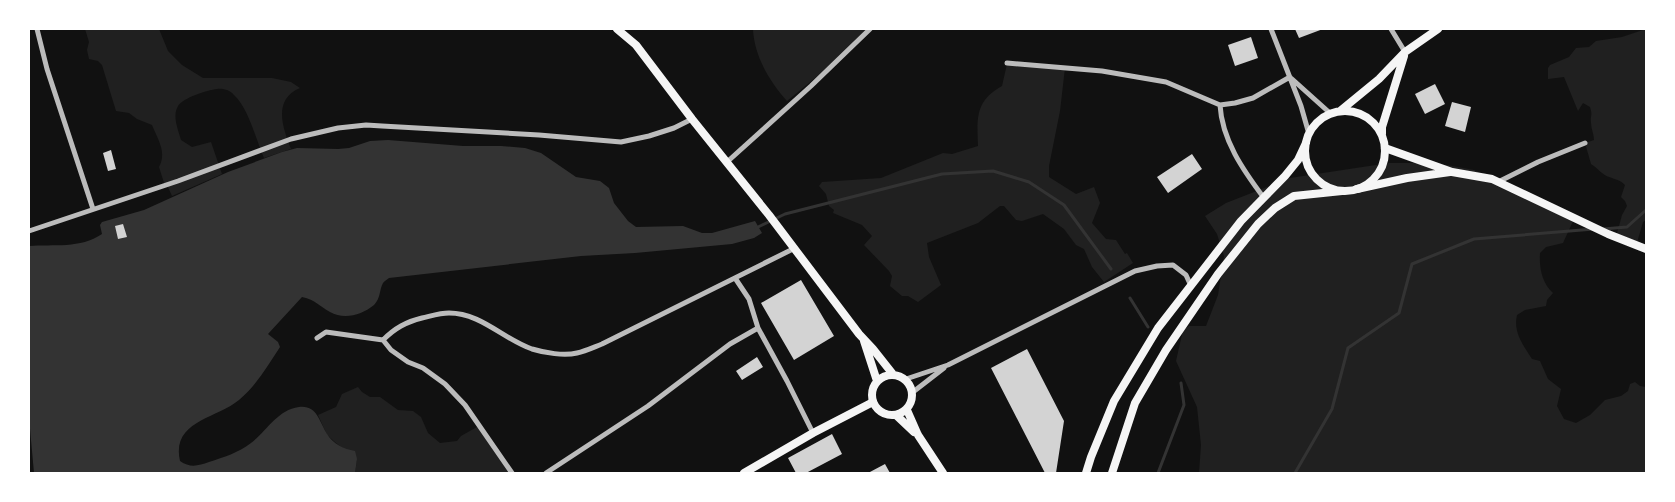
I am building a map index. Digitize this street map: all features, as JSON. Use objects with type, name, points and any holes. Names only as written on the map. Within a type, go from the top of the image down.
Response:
[{"type":"main road","points":[[617,29],[636,45],[892,373],[906,379],[911,385],[913,392],[912,402],[907,410],[896,415],[886,415],[878,410],[873,402],[872,393],[877,381],[883,376],[892,373]]},
{"type":"main road","points":[[1340,111],[1379,79],[1405,52],[1438,29]]},
{"type":"main road","points":[[1357,189],[1369,183],[1378,173],[1384,161],[1385,148],[1382,127],[1405,52]]},
{"type":"main road","points":[[1086,473],[1090,457],[1114,401],[1158,328],[1241,221],[1298,160],[1309,134],[1322,119],[1340,111],[1354,112],[1366,117],[1377,126],[1383,138]]},
{"type":"main road","points":[[1306,143],[1305,156],[1310,169],[1318,180],[1329,188],[1342,191]]},
{"type":"main road","points":[[1385,148],[1452,172],[1492,178],[1608,234],[1646,249]]},
{"type":"main road","points":[[1112,473],[1135,403],[1162,357],[1218,274],[1258,224],[1276,208],[1294,196],[1357,189],[1407,178],[1452,172]]},
{"type":"main road","points":[[864,339],[877,381]]},
{"type":"main road","points":[[744,473],[813,433],[873,402]]},
{"type":"main road","points":[[907,410],[918,435],[943,473]]},
{"type":"main road","points":[[896,415],[918,435]]},
{"type":"street","points":[[37,29],[46,69],[92,208]]},
{"type":"street","points":[[727,162],[811,86],[870,29]]},
{"type":"street","points":[[1271,29],[1290,77],[1309,134]]},
{"type":"street","points":[[1391,29],[1405,52]]},
{"type":"street","points":[[1007,63],[1102,71],[1166,82],[1220,105],[1253,98],[1290,77]]},
{"type":"street","points":[[1290,77],[1330,114]]},
{"type":"street","points":[[1220,105],[1221,121],[1230,144],[1241,167],[1264,198]]},
{"type":"street","points":[[29,230],[178,181],[290,139],[338,128],[382,126],[539,135],[621,142],[674,128],[692,119]]},
{"type":"street","points":[[1498,182],[1538,162],[1585,143]]},
{"type":"street","points":[[383,340],[393,330],[404,324],[433,315],[450,313],[475,318],[506,337],[532,348],[555,353],[576,353],[602,344],[796,248]]},
{"type":"street","points":[[906,379],[948,365],[1135,271],[1157,266],[1173,265],[1186,275],[1191,286]]},
{"type":"street","points":[[735,278],[748,299],[758,328],[813,433]]},
{"type":"street","points":[[546,473],[648,406],[730,344],[758,328]]},
{"type":"street","points":[[317,338],[326,332],[383,340],[391,350],[408,362],[423,368],[445,384],[464,405],[512,473]]},
{"type":"street","points":[[913,392],[948,365]]},
{"type":"shaded area","points":[[85,29],[159,29],[168,51],[182,65],[203,78],[272,78],[291,82],[300,88],[291,93],[286,100],[282,115],[291,149],[264,158],[248,116],[232,93],[219,89],[196,95],[181,103],[176,110],[176,123],[181,140],[192,147],[211,142],[222,174],[172,196],[167,185],[165,186],[159,167],[162,151],[152,125],[137,119],[129,113],[116,111],[102,65],[98,61],[89,59],[87,50],[89,42]]},
{"type":"shaded area","points":[[753,29],[873,29],[787,101],[764,68],[756,49]]},
{"type":"shaded area","points":[[1646,29],[1646,220],[1643,222],[1636,246],[1616,237],[1622,215],[1627,206],[1621,197],[1625,185],[1605,175],[1591,164],[1585,143],[1594,140],[1590,107],[1583,103],[1578,111],[1564,77],[1548,79],[1548,68],[1550,65],[1569,57],[1576,48],[1589,47],[1596,41],[1622,37]]},
{"type":"shaded area","points":[[1007,64],[1065,68],[1060,111],[1049,166],[1049,177],[1076,194],[1094,187],[1100,203],[1092,223],[1106,239],[1116,240],[1133,263],[1104,282],[1092,267],[1084,249],[1076,245],[1064,229],[1043,214],[1022,221],[1016,220],[1004,206],[1000,206],[978,223],[927,243],[929,257],[941,285],[918,302],[908,296],[902,296],[890,286],[892,276],[889,271],[864,245],[872,236],[862,225],[833,213],[834,210],[829,206],[826,194],[819,186],[822,182],[881,178],[943,153],[952,154],[978,146],[978,119],[982,104],[993,92],[1002,86]]},
{"type":"shaded area","points":[[388,140],[463,146],[525,148],[541,153],[576,177],[600,181],[609,188],[614,203],[628,221],[636,227],[683,226],[702,233],[712,233],[755,221],[762,233],[754,238],[732,244],[581,256],[389,278],[383,283],[378,300],[374,305],[358,314],[347,316],[335,314],[314,301],[302,297],[268,334],[278,342],[280,347],[262,375],[239,400],[189,429],[182,437],[179,448],[180,461],[187,465],[198,465],[231,454],[251,443],[284,412],[305,407],[314,411],[332,441],[355,451],[357,459],[355,473],[34,473],[29,418],[29,246],[67,245],[94,239],[102,234],[100,225],[102,222],[144,210],[228,172],[282,152],[297,148],[349,148],[370,141]]},
{"type":"shaded area","points":[[1389,163],[1447,165],[1474,170],[1574,219],[1563,243],[1546,247],[1540,253],[1542,275],[1546,285],[1553,293],[1547,300],[1546,306],[1525,310],[1517,315],[1516,327],[1522,343],[1532,359],[1540,361],[1548,379],[1561,389],[1557,406],[1564,419],[1576,423],[1590,415],[1605,400],[1621,396],[1628,391],[1630,384],[1635,382],[1640,386],[1646,387],[1646,473],[1199,473],[1201,445],[1197,407],[1176,361],[1183,330],[1189,326],[1206,326],[1218,295],[1224,256],[1217,234],[1205,216],[1226,203],[1290,178]]},
{"type":"shaded area","points":[[358,387],[370,397],[380,397],[398,410],[413,411],[421,417],[428,433],[440,443],[457,441],[461,436],[477,427],[511,473],[355,473],[357,459],[327,435],[318,415],[336,407],[342,394]]},
{"type":"building","points":[[1295,29],[1323,29],[1299,38]]},
{"type":"building","points":[[1251,37],[1258,58],[1235,66],[1228,45]]},
{"type":"building","points":[[1435,84],[1445,104],[1425,114],[1415,94]]},
{"type":"building","points":[[1452,102],[1471,107],[1465,132],[1445,126]]},
{"type":"building","points":[[111,150],[116,169],[108,171],[103,153]]},
{"type":"building","points":[[1192,154],[1202,169],[1168,193],[1157,177]]},
{"type":"building","points":[[123,224],[127,237],[118,239],[115,226]]},
{"type":"building","points":[[801,280],[834,336],[794,360],[761,303]]},
{"type":"building","points":[[1027,349],[1064,421],[1056,473],[1045,473],[991,368]]},
{"type":"building","points":[[757,357],[763,367],[742,380],[736,371]]},
{"type":"building","points":[[832,434],[842,454],[806,473],[796,473],[788,458]]},
{"type":"building","points":[[885,464],[890,473],[868,473]]},
{"type":"waterway","points":[[756,228],[785,214],[942,174],[993,171],[1029,182],[1064,205],[1111,269]]},
{"type":"waterway","points":[[1603,229],[1627,227],[1646,210]]},
{"type":"waterway","points":[[1295,473],[1332,409],[1348,348],[1399,313],[1412,264],[1474,239],[1594,229]]},
{"type":"waterway","points":[[1130,298],[1148,327]]},
{"type":"waterway","points":[[1158,473],[1184,405],[1181,383]]}]
